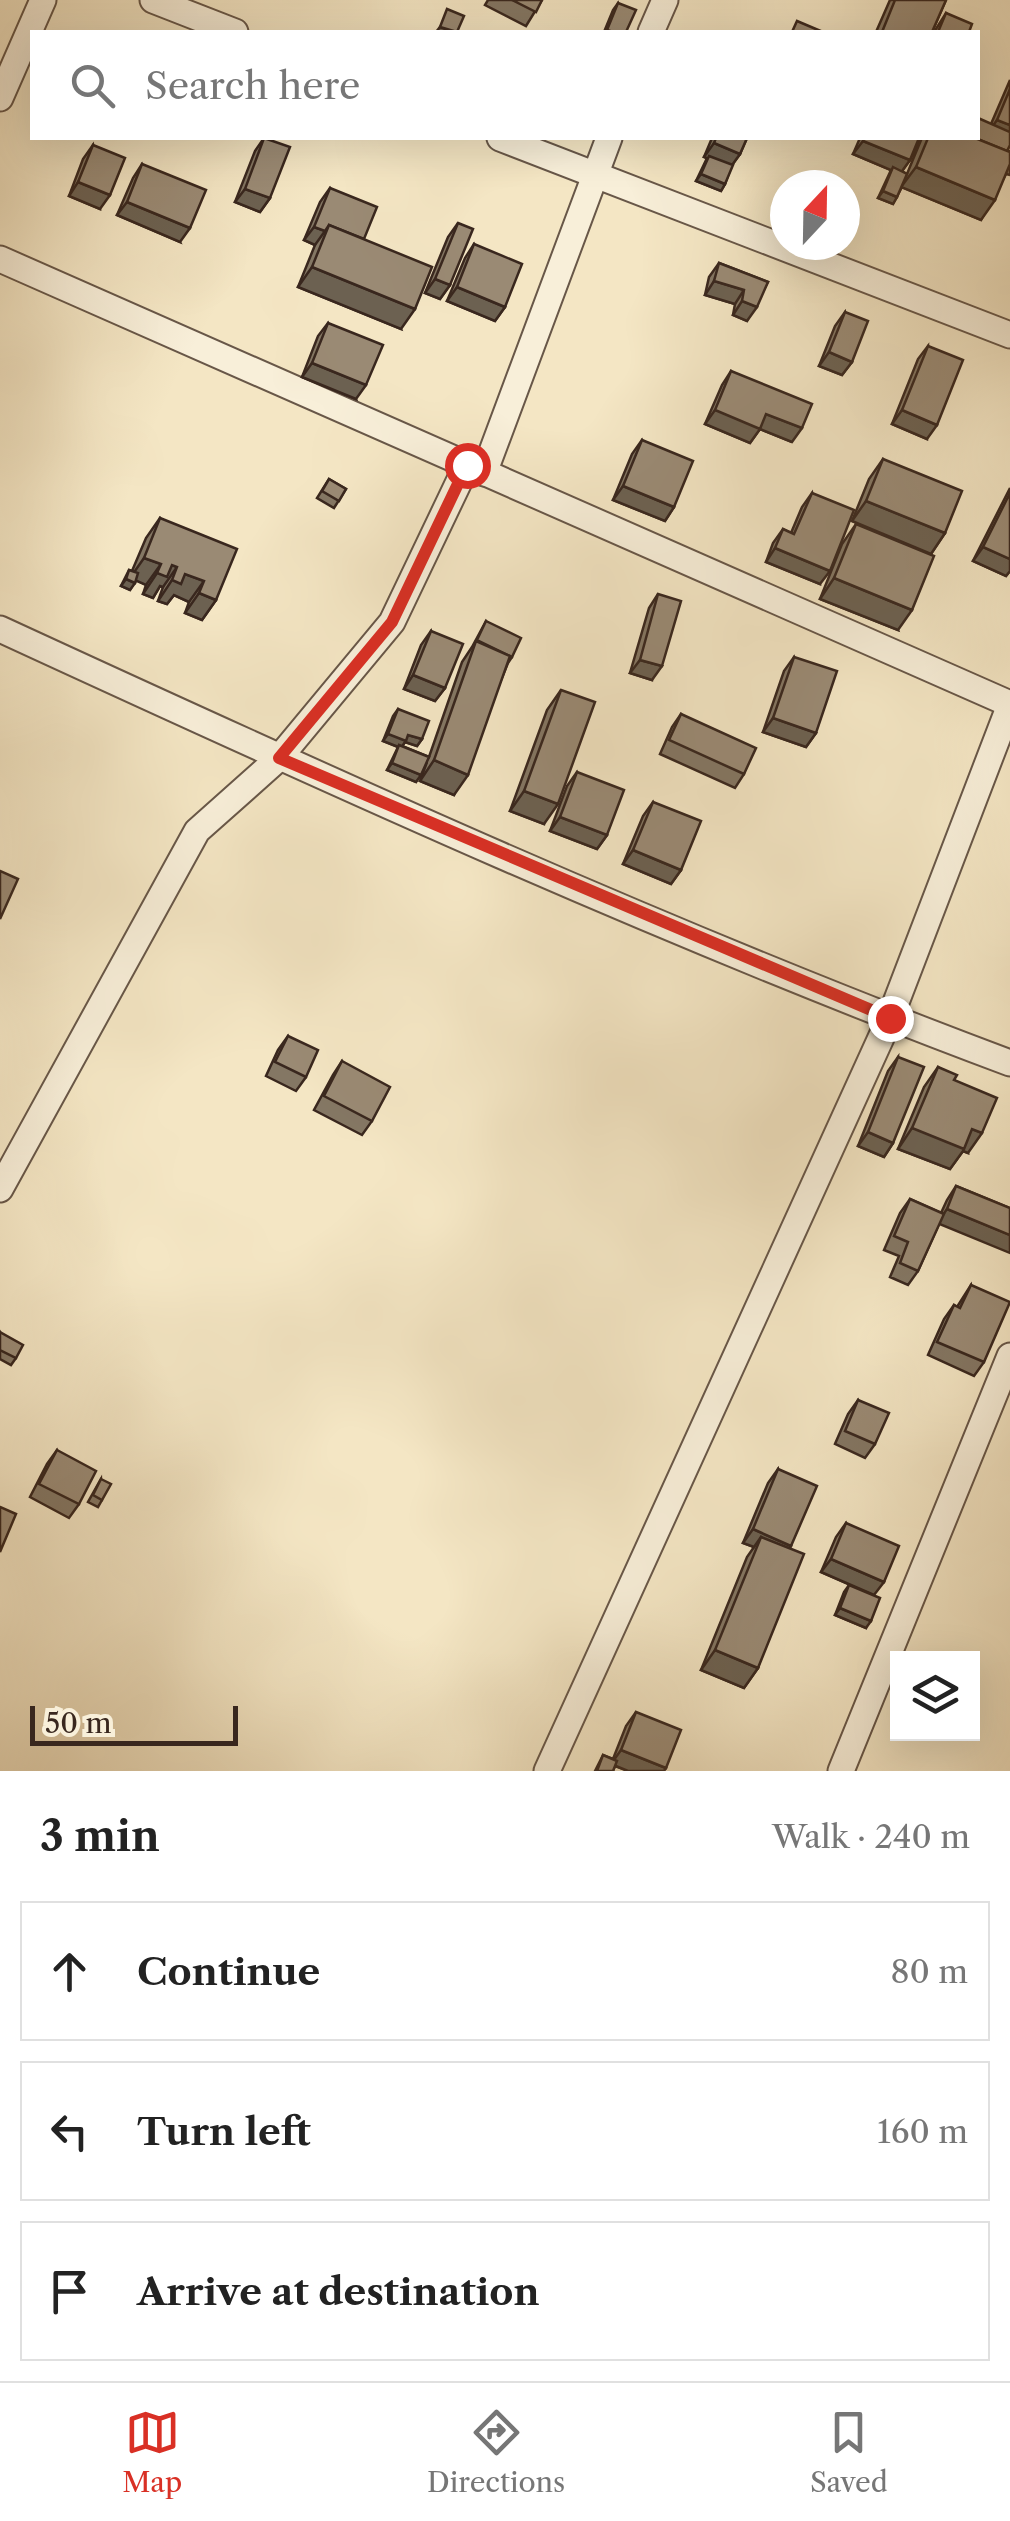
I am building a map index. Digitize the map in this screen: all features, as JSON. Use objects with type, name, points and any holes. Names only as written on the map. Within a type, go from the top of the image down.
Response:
[{"type":"street","points":[[0,98],[43,0]]},
{"type":"street","points":[[153,0],[230,30]]},
{"type":"street","points":[[653,30],[664,0]]},
{"type":"street","points":[[505,140],[1010,335]]},
{"type":"street","points":[[0,1189],[197,831],[279,758],[392,622],[476,469],[608,140]]},
{"type":"street","points":[[0,259],[1010,704],[890,1018],[548,1771]]},
{"type":"street","points":[[0,628],[279,758],[890,1018],[1010,1062]]},
{"type":"street","points":[[841,1771],[1010,1356]]},
{"type":"building","points":[[512,0],[542,0],[536,12]]},
{"type":"building","points":[[895,0],[946,0],[933,30],[883,30]]},
{"type":"building","points":[[618,3],[636,10],[627,30],[607,30]]},
{"type":"building","points":[[447,9],[464,16],[458,30],[440,27]]},
{"type":"building","points":[[946,13],[972,24],[970,30],[939,30]]},
{"type":"building","points":[[797,21],[818,30],[793,30]]},
{"type":"building","points":[[1010,89],[1010,125],[997,120]]},
{"type":"building","points":[[980,119],[1010,132],[1007,151],[980,140]]},
{"type":"building","points":[[263,140],[290,147],[270,198],[245,189]]},
{"type":"building","points":[[715,140],[746,140],[740,154],[714,143]]},
{"type":"building","points":[[863,140],[918,140],[910,160]]},
{"type":"building","points":[[927,140],[980,140],[1010,152],[1010,164],[995,200],[916,167]]},
{"type":"building","points":[[93,145],[125,158],[110,195],[78,182]]},
{"type":"building","points":[[709,156],[733,165],[725,184],[701,174]]},
{"type":"building","points":[[142,164],[206,190],[190,228],[127,202]]},
{"type":"building","points":[[893,167],[907,174],[897,197],[883,191]]},
{"type":"building","points":[[330,188],[377,207],[364,239],[329,225],[325,231],[314,227]]},
{"type":"building","points":[[458,223],[473,229],[450,285],[435,279]]},
{"type":"building","points":[[329,225],[432,267],[415,309],[312,267]]},
{"type":"building","points":[[474,244],[522,264],[505,307],[457,287]]},
{"type":"building","points":[[719,263],[768,282],[757,307],[742,301],[744,290],[714,281]]},
{"type":"building","points":[[845,312],[868,321],[852,362],[829,352]]},
{"type":"building","points":[[328,323],[383,345],[366,385],[312,363]]},
{"type":"building","points":[[928,346],[963,360],[937,425],[902,410]]},
{"type":"building","points":[[731,371],[812,404],[802,428],[766,414],[760,429],[715,410]]},
{"type":"building","points":[[642,440],[693,461],[674,507],[623,486]]},
{"type":"building","points":[[883,459],[962,491],[945,533],[866,501]]},
{"type":"building","points":[[329,479],[346,489],[339,501],[322,491]]},
{"type":"building","points":[[812,493],[854,510],[830,571],[775,548],[783,529],[794,534]]},
{"type":"building","points":[[1010,493],[1010,559],[983,547]]},
{"type":"building","points":[[160,518],[237,549],[216,600],[199,593],[204,581],[185,574],[181,584],[172,580],[177,567],[172,565],[167,577],[157,573],[161,564],[144,558]]},
{"type":"building","points":[[856,524],[934,556],[912,610],[834,578]]},
{"type":"building","points":[[129,570],[138,573],[135,583],[126,579]]},
{"type":"building","points":[[658,594],[681,601],[662,666],[640,660]]},
{"type":"building","points":[[486,621],[521,638],[512,657],[477,640]]},
{"type":"building","points":[[431,631],[463,644],[445,688],[413,675]]},
{"type":"building","points":[[476,641],[510,656],[468,775],[434,760]]},
{"type":"building","points":[[794,657],[837,671],[816,733],[773,718]]},
{"type":"building","points":[[561,690],[595,702],[558,804],[524,791]]},
{"type":"building","points":[[398,709],[429,721],[422,739],[408,735],[406,741],[388,734]]},
{"type":"building","points":[[681,714],[756,748],[744,774],[669,740]]},
{"type":"building","points":[[399,745],[429,757],[421,775],[392,763]]},
{"type":"building","points":[[577,772],[624,790],[607,835],[560,817]]},
{"type":"building","points":[[653,802],[701,821],[681,870],[633,850]]},
{"type":"building","points":[[0,871],[18,879],[0,919]]},
{"type":"building","points":[[288,1036],[318,1050],[306,1077],[275,1062]]},
{"type":"building","points":[[898,1057],[924,1067],[893,1143],[868,1132]]},
{"type":"building","points":[[342,1061],[390,1087],[372,1121],[324,1096]]},
{"type":"building","points":[[938,1067],[957,1075],[954,1080],[997,1098],[982,1133],[972,1129],[964,1149],[912,1128]]},
{"type":"building","points":[[956,1186],[1010,1208],[1010,1235],[947,1209]]},
{"type":"building","points":[[910,1199],[944,1214],[918,1271],[900,1263],[908,1242],[894,1236]]},
{"type":"building","points":[[971,1285],[1010,1302],[984,1362],[937,1342],[954,1305],[960,1308]]},
{"type":"building","points":[[0,1332],[23,1345],[16,1358],[0,1350]]},
{"type":"building","points":[[858,1400],[889,1413],[875,1444],[845,1431]]},
{"type":"building","points":[[57,1450],[96,1471],[79,1504],[39,1484]]},
{"type":"building","points":[[778,1469],[817,1486],[791,1546],[753,1529]]},
{"type":"building","points":[[101,1479],[111,1484],[102,1500],[93,1495]]},
{"type":"building","points":[[0,1507],[16,1514],[0,1552]]},
{"type":"building","points":[[846,1523],[899,1546],[884,1582],[831,1559]]},
{"type":"building","points":[[761,1537],[804,1554],[758,1668],[715,1650]]},
{"type":"building","points":[[849,1585],[880,1598],[871,1621],[840,1608]]},
{"type":"building","points":[[636,1712],[681,1730],[666,1768],[621,1750]]},
{"type":"building","points":[[603,1755],[617,1761],[613,1771],[597,1771]]},
{"type":"route","points":[[467,465],[392,622],[279,758],[890,1018]]}]
